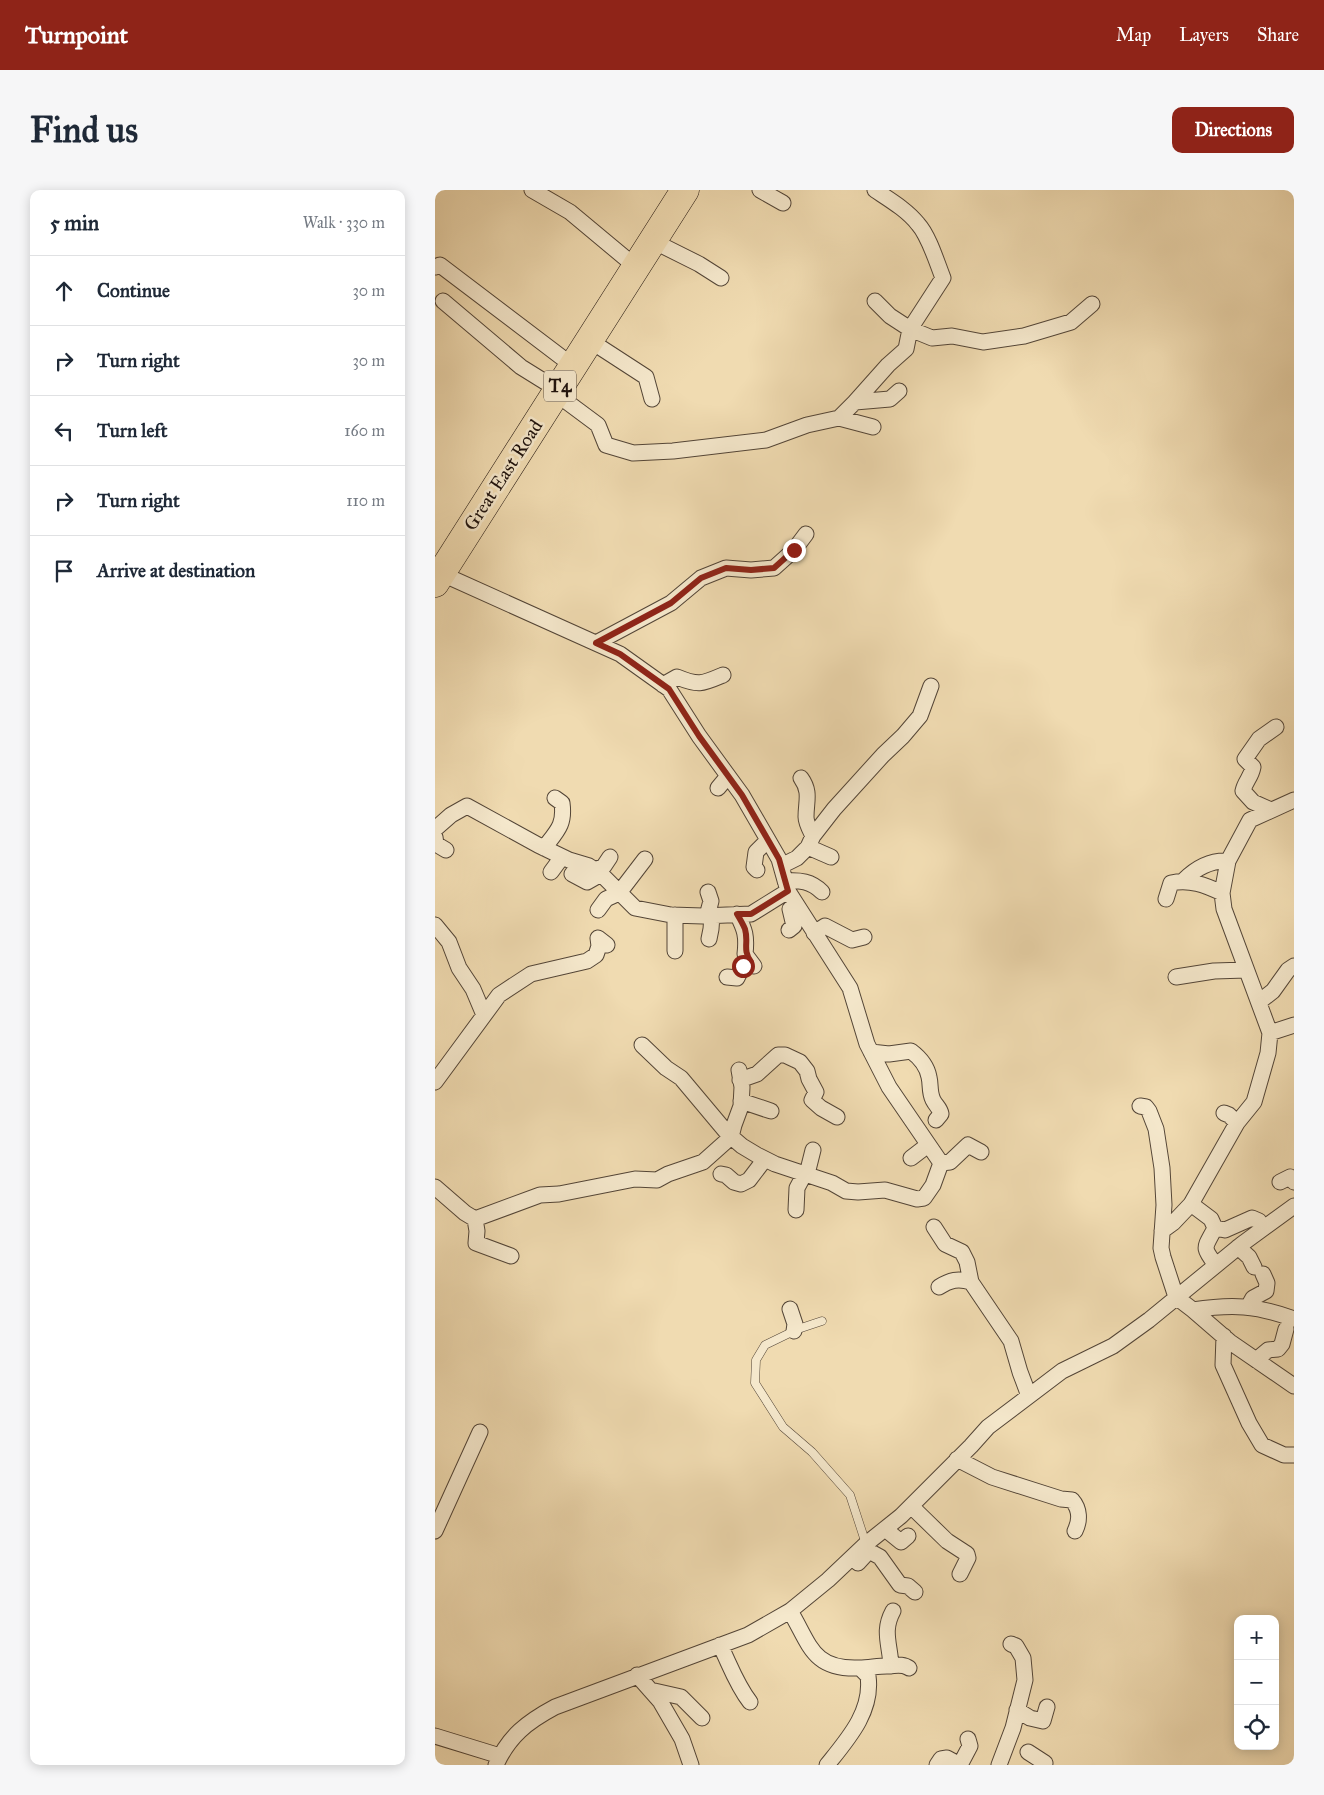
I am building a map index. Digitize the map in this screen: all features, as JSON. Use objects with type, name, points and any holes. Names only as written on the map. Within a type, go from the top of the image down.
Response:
[{"type":"highway","name":"Great East Road","points":[[438,578],[685,190]]},
{"type":"street","points":[[532,190],[570,212],[636,267]]},
{"type":"street","points":[[760,190],[783,203]]},
{"type":"street","points":[[839,418],[888,365],[906,349],[910,329],[943,278],[919,225],[899,207],[875,190]]},
{"type":"street","points":[[653,241],[699,264],[721,278]]},
{"type":"street","points":[[435,266],[441,265],[573,366]]},
{"type":"street","points":[[443,301],[521,367],[598,425],[606,445],[633,453],[673,451],[767,440],[807,425],[839,418],[873,427]]},
{"type":"street","points":[[875,301],[890,316],[910,329],[932,338],[952,336],[983,342],[1024,336],[1071,322],[1092,304]]},
{"type":"street","points":[[589,340],[646,377],[652,399]]},
{"type":"street","points":[[855,402],[890,399],[899,392]]},
{"type":"street","points":[[596,643],[671,603],[701,578],[726,568],[751,570],[774,568],[794,550],[807,534]]},
{"type":"street","points":[[438,578],[620,654],[669,689],[699,736],[742,795],[779,859],[790,892],[850,988],[867,1044],[889,1087],[941,1163]]},
{"type":"street","points":[[663,685],[677,677],[693,683],[706,682],[723,675]]},
{"type":"street","points":[[781,866],[797,858],[870,768],[903,736],[920,716],[931,686]]},
{"type":"street","points":[[1271,810],[1253,802],[1243,791],[1244,784],[1252,776],[1253,767],[1245,759],[1259,739],[1277,727]]},
{"type":"street","points":[[718,788],[728,776]]},
{"type":"street","points":[[801,778],[806,786],[808,802],[805,819],[811,841],[831,857]]},
{"type":"street","points":[[544,848],[561,825],[563,816],[562,803],[555,798]]},
{"type":"street","points":[[1162,1231],[1173,1223],[1191,1204],[1237,1123],[1254,1102],[1268,1053],[1270,1033],[1224,909],[1222,893],[1229,861],[1250,820],[1294,800]]},
{"type":"street","points":[[1247,826],[1248,812],[1253,802]]},
{"type":"street","points":[[435,830],[451,815],[467,806],[544,848],[589,866],[598,872],[635,908],[675,915],[751,914],[790,892],[802,880],[815,886],[822,892]]},
{"type":"street","points":[[435,837],[437,844],[446,850]]},
{"type":"street","points":[[757,870],[754,867],[756,852],[768,840]]},
{"type":"street","points":[[551,872],[562,856]]},
{"type":"street","points":[[571,874],[587,882],[604,866],[610,857]]},
{"type":"street","points":[[598,910],[607,899],[619,893],[645,859]]},
{"type":"street","points":[[1166,899],[1171,883],[1184,880],[1203,866],[1220,860],[1229,861]]},
{"type":"street","points":[[1184,880],[1222,893]]},
{"type":"street","points":[[708,892],[711,901],[709,939]]},
{"type":"street","points":[[789,930],[794,926],[790,909],[790,892]]},
{"type":"street","points":[[727,978],[737,978],[743,966],[752,964],[745,954],[747,941],[745,929],[737,914]]},
{"type":"street","points":[[675,915],[675,951]]},
{"type":"street","points":[[435,925],[449,942],[459,968],[473,990],[484,1015]]},
{"type":"street","points":[[814,933],[825,926],[852,940],[864,937]]},
{"type":"street","points":[[435,1082],[499,995],[531,974],[587,961],[596,955],[599,946],[598,938],[607,945]]},
{"type":"street","points":[[1259,1002],[1273,991],[1288,970],[1294,966]]},
{"type":"street","points":[[1176,976],[1214,971],[1246,970]]},
{"type":"street","points":[[1270,1033],[1294,1026]]},
{"type":"street","points":[[642,1045],[666,1068],[681,1078],[731,1137],[742,1146],[775,1164],[832,1183],[847,1191],[885,1190],[917,1199],[924,1198],[933,1184],[941,1163]]},
{"type":"street","points":[[871,1052],[889,1054],[911,1051],[919,1057],[929,1076],[929,1089],[933,1100],[940,1110],[941,1114],[936,1120]]},
{"type":"street","points":[[475,1220],[540,1195],[559,1194],[635,1180],[657,1180],[667,1174],[703,1162],[731,1137],[741,1101],[739,1075],[757,1074],[778,1055],[785,1055],[800,1062],[807,1071],[815,1092],[812,1100],[821,1108],[837,1117]]},
{"type":"street","points":[[741,1101],[771,1111]]},
{"type":"street","points":[[1140,1106],[1145,1106],[1149,1111],[1156,1129],[1162,1168],[1164,1205],[1161,1248],[1177,1297],[1224,1336],[1294,1386]]},
{"type":"street","points":[[1224,1113],[1237,1123]]},
{"type":"street","points":[[911,1158],[928,1145]]},
{"type":"street","points":[[941,1163],[950,1162],[968,1145],[981,1152]]},
{"type":"street","points":[[796,1210],[797,1188],[806,1174],[813,1150]]},
{"type":"street","points":[[721,1174],[741,1184],[749,1180],[765,1160]]},
{"type":"street","points":[[435,1187],[475,1220],[477,1231],[476,1243],[511,1256]]},
{"type":"street","points":[[1191,1204],[1211,1219],[1215,1228]]},
{"type":"street","points":[[435,1736],[497,1761],[517,1732],[532,1720],[555,1707],[749,1634],[790,1611],[911,1506],[988,1427],[1062,1371],[1113,1346],[1149,1320],[1263,1228],[1288,1214]]},
{"type":"street","points":[[1215,1228],[1225,1230],[1252,1218],[1259,1222],[1263,1228]]},
{"type":"street","points":[[934,1227],[945,1244],[962,1252],[967,1262],[971,1282],[1011,1341],[1029,1396]]},
{"type":"street","points":[[1215,1228],[1205,1247],[1206,1252],[1216,1265]]},
{"type":"street","points":[[1238,1247],[1249,1257],[1267,1283],[1266,1291],[1253,1298],[1248,1307]]},
{"type":"street","points":[[939,1287],[949,1281],[962,1279],[971,1282]]},
{"type":"street","points":[[1193,1310],[1222,1306],[1248,1307],[1261,1309],[1290,1324],[1278,1349],[1268,1350],[1257,1360]]},
{"type":"street","points":[[790,1309],[795,1324],[795,1331]]},
{"type":"street","points":[[1224,1336],[1223,1366],[1249,1423],[1262,1445],[1284,1455],[1294,1455]]},
{"type":"street","points":[[435,1531],[440,1505],[480,1432]]},
{"type":"street","points":[[957,1459],[991,1478],[1072,1500],[1079,1515],[1078,1526],[1075,1531]]},
{"type":"street","points":[[911,1506],[947,1540],[967,1554],[968,1558],[960,1574]]},
{"type":"street","points":[[885,1529],[901,1542],[908,1536]]},
{"type":"street","points":[[842,1567],[851,1569],[869,1551],[880,1557],[901,1585],[908,1586],[915,1592]]},
{"type":"street","points":[[891,1666],[890,1649],[886,1634],[887,1622],[893,1610]]},
{"type":"street","points":[[790,1611],[811,1651],[828,1664],[860,1668],[904,1664],[909,1668]]},
{"type":"street","points":[[999,1765],[1013,1728],[1025,1680],[1023,1658],[1016,1646],[1011,1644]]},
{"type":"street","points":[[720,1645],[736,1682],[750,1702]]},
{"type":"street","points":[[827,1765],[859,1722],[866,1704],[870,1689],[868,1676],[860,1668]]},
{"type":"street","points":[[637,1675],[660,1701],[682,1739],[691,1765]]},
{"type":"street","points":[[650,1690],[681,1697],[702,1718]]},
{"type":"street","points":[[1017,1710],[1030,1718],[1043,1721],[1047,1707]]},
{"type":"street","points":[[937,1765],[941,1759],[947,1758],[960,1765],[970,1746],[968,1739]]},
{"type":"street","points":[[1028,1752],[1045,1763],[1043,1765]]},
{"type":"lane","points":[[822,1321],[795,1331],[765,1346],[756,1360],[755,1383],[783,1427],[812,1452],[850,1496],[866,1544]]},
{"type":"route","points":[[743,966],[751,962],[745,954],[747,941],[745,929],[737,914],[751,914],[788,891],[779,859],[742,795],[699,736],[669,689],[620,654],[596,643],[671,603],[701,578],[726,568],[751,570],[774,568],[794,550]]}]
